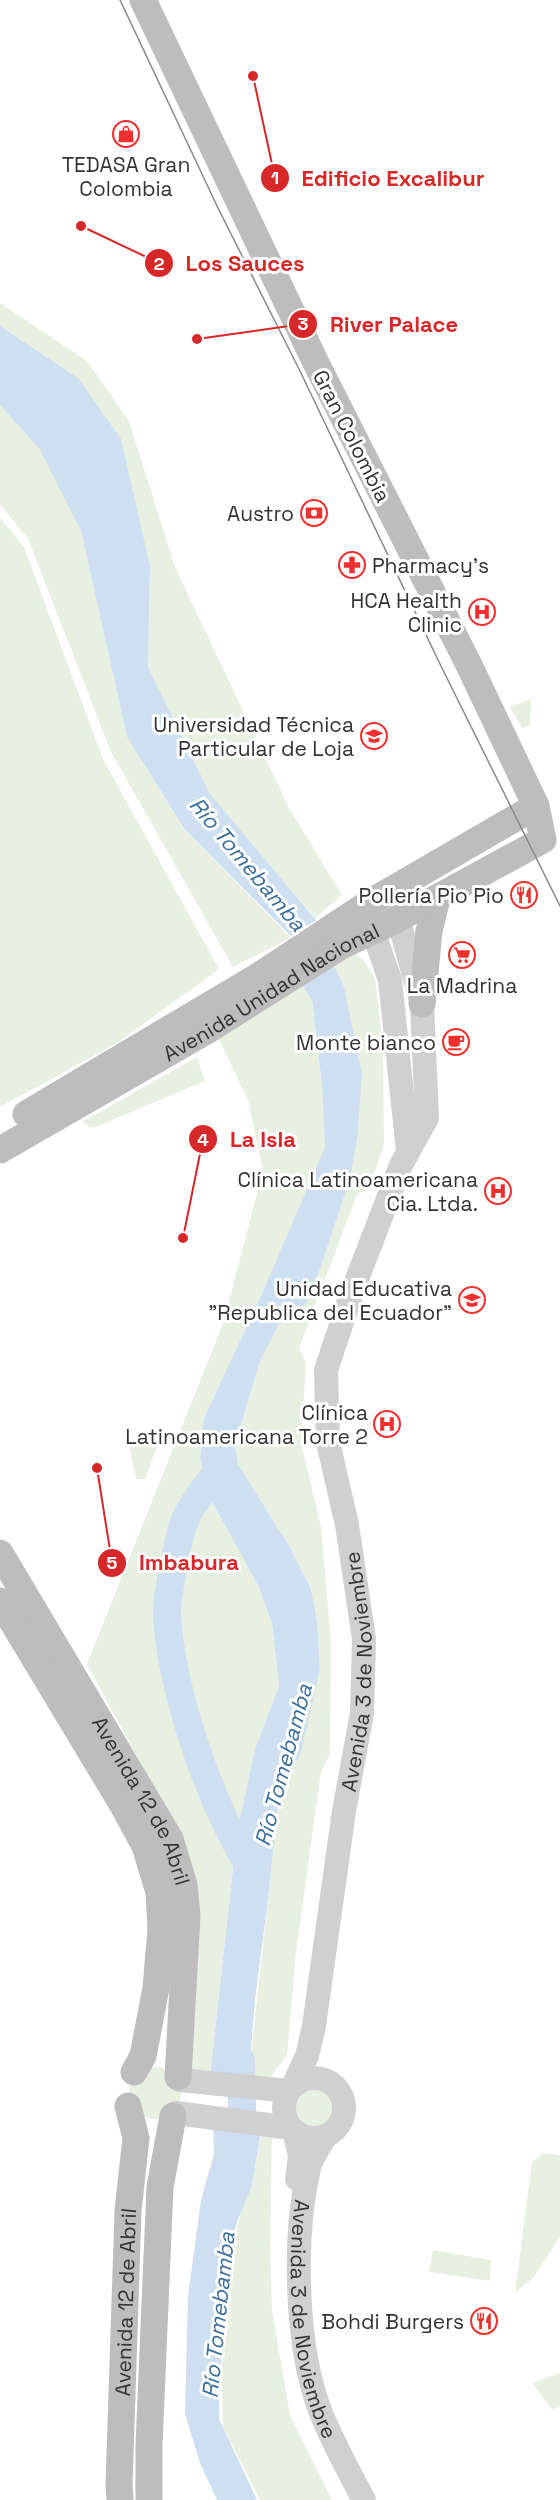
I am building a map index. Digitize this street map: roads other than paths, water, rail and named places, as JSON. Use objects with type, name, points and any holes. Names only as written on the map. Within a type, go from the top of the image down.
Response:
[{"type":"main road","name":"Gran Colombia","points":[[143,0],[315,363],[469,665],[536,807],[543,840]]},
{"type":"main road","name":"Avenida Unidad Nacional","points":[[0,1129],[277,976],[369,922],[536,807]]},
{"type":"main road","name":"Avenida Unidad Nacional","points":[[369,922],[437,898],[543,840]]},
{"type":"main road","points":[[423,1004],[429,931],[437,898]]},
{"type":"main road","name":"Avenida Unidad Nacional","points":[[0,1150],[86,1102],[277,976]]},
{"type":"main road","name":"Avenida 12 de Abril","points":[[0,1554],[170,1839],[184,1885],[187,1915],[183,2097],[160,2187],[149,2445],[149,2500]]},
{"type":"main road","name":"Avenida 12 de Abril","points":[[0,1601],[145,1845],[159,1892],[161,1929],[156,1988],[143,2055],[126,2088],[136,2138],[128,2211],[120,2500]]},
{"type":"main road","points":[[134,2072],[157,2065],[165,2067],[182,2079]]},
{"type":"main road","points":[[128,2106],[144,2121],[159,2122],[178,2115]]},
{"type":"street","name":"Avenida 3 de Noviembre","points":[[288,2089],[307,2056],[314,2026],[344,1810],[362,1713],[364,1639],[347,1525],[328,1442],[326,1370],[352,1292],[408,1151],[428,1118],[423,1004],[405,940],[369,922]]},
{"type":"street","name":"Avenida 3 de Noviembre","points":[[369,922],[390,980],[408,1151]]},
{"type":"street","name":"Avenida 3 de Noviembre","points":[[314,2026],[318,2052],[325,2073],[332,2084]]},
{"type":"street","points":[[178,2115],[289,2128],[307,2138],[326,2136],[336,2129],[343,2115],[343,2100],[332,2084],[319,2078],[312,2078],[288,2089],[182,2079]]},
{"type":"street","points":[[288,2089],[284,2109],[289,2128]]},
{"type":"street","name":"Avenida 3 de Noviembre","points":[[289,2128],[300,2156],[287,2274],[294,2349],[313,2417],[347,2500]]},
{"type":"street","name":"Avenida 3 de Noviembre","points":[[326,2136],[309,2168],[303,2209],[298,2275],[304,2347],[321,2413],[364,2500]]},
{"type":"water","points":[[0,326],[78,378],[121,439],[150,566],[148,667],[210,794],[316,920],[291,936],[185,830],[127,737],[81,531],[40,450],[0,405]]},
{"type":"water","points":[[329,955],[344,987],[362,1074],[357,1141],[350,1179],[318,1275],[305,1304],[281,1320],[260,1361],[235,1445],[238,1464],[291,1549],[311,1589],[317,1621],[320,1669],[301,1752],[279,1797],[255,1999],[248,2083],[210,2076],[237,1832],[255,1749],[279,1686],[272,1624],[259,1587],[206,1491],[200,1457],[204,1418],[260,1298],[325,1147],[322,1085],[312,1000],[297,977]]},
{"type":"water","points":[[213,2122],[262,2127],[251,2189],[238,2219],[228,2255],[219,2393],[219,2419],[257,2500],[217,2500],[200,2463],[185,2414],[188,2296],[201,2200],[214,2154]]},
{"type":"waterway","points":[[217,1471],[185,1519],[173,1570],[167,1615],[177,1680],[196,1749],[223,1817],[254,1874]]},
{"type":"waterway","name":"Río Tomebamba","points":[[241,2060],[243,2149]]},
{"type":"tram line","points":[[120,0],[218,208],[300,371],[439,662],[560,906]]},
{"type":"place","name":"Edificio Excalibur","points":[[253,76]]},
{"type":"place","name":"TEDASA Gran Colombia","points":[[126,134]]},
{"type":"place","name":"Los Sauces","points":[[81,226]]},
{"type":"place","name":"River Palace","points":[[197,339]]},
{"type":"place","name":"Austro","points":[[314,513]]},
{"type":"place","name":"Pharmacy's","points":[[352,565]]},
{"type":"place","name":"HCA Health Clinic","points":[[482,612]]},
{"type":"place","name":"Universidad Técnica Particular de Loja","points":[[374,736]]},
{"type":"place","name":"Pollería Pio Pio","points":[[524,895]]},
{"type":"place","name":"La Madrina","points":[[462,955]]},
{"type":"place","name":"Monte bianco","points":[[456,1042]]},
{"type":"place","name":"Clínica Latinoamericana Cia. Ltda.","points":[[498,1191]]},
{"type":"place","name":"La Isla","points":[[183,1238]]},
{"type":"place","name":"Unidad Educativa \"Republica del Ecuador\"","points":[[472,1300]]},
{"type":"place","name":"Clínica Latinoamericana Torre 2","points":[[387,1424]]},
{"type":"place","name":"Imbabura","points":[[97,1468]]},
{"type":"place","name":"Bohdi Burgers","points":[[484,2321]]}]
